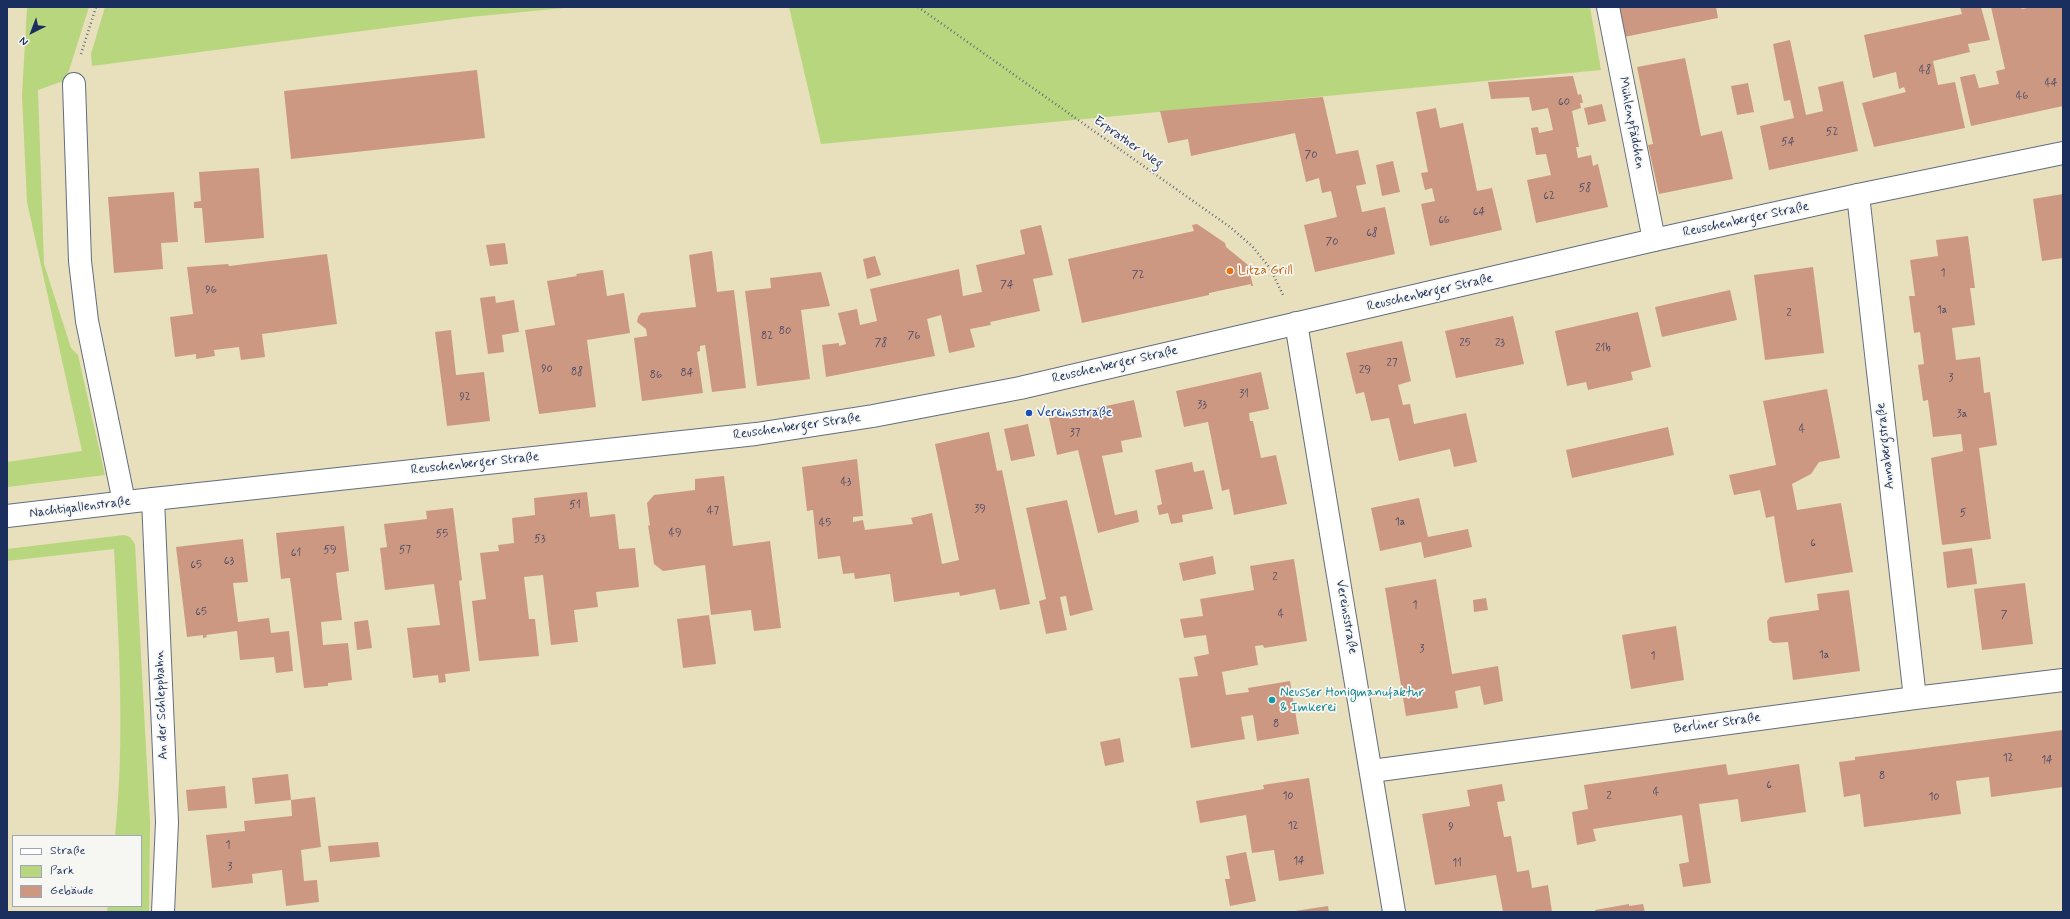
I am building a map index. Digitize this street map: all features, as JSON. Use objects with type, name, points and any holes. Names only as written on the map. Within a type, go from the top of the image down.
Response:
[{"type":"main road","name":"Mühlenpfädchen","points":[[1608,7],[1654,240]]},
{"type":"main road","points":[[74,84],[80,261],[87,321],[124,502]]},
{"type":"main road","name":"Reuschenberger Straße","points":[[153,499],[756,434],[873,416],[1020,388],[1654,240],[1858,195],[2063,153]]},
{"type":"main road","name":"Annabergstraße","points":[[1858,195],[1915,698]]},
{"type":"main road","name":"Vereinsstraße","points":[[1296,323],[1372,771],[1394,912]]},
{"type":"main road","name":"Nachtigallenstraße","points":[[7,516],[153,499]]},
{"type":"main road","name":"An der Schleppbahn","points":[[153,499],[167,822],[163,912]]},
{"type":"main road","name":"Berliner Straße","points":[[1372,771],[1915,698],[2063,680]]},
{"type":"path","points":[[74,84],[86,33],[96,7]]},
{"type":"path","name":"Erprather Weg","points":[[918,7],[1230,227],[1252,246],[1270,268],[1296,323]]},
{"type":"green space","points":[[27,7],[89,7],[66,80],[38,90],[44,264],[71,348],[78,355],[105,475],[7,487],[7,462],[82,451],[27,202],[22,96]]},
{"type":"green space","points":[[105,7],[575,7],[470,17],[92,66],[91,54]]},
{"type":"green space","points":[[789,7],[1590,7],[1601,70],[821,144]]},
{"type":"green space","points":[[124,535],[130,537],[135,544],[150,822],[149,912],[107,912],[108,907],[142,907],[142,835],[115,835],[120,764],[120,692],[114,549],[7,561],[7,549]]},
{"type":"building","points":[[1619,7],[1716,7],[1718,18],[1624,37]]},
{"type":"building","points":[[1960,7],[1981,7],[1990,40],[1968,44],[1970,52],[1933,61],[1938,85],[1955,82],[1965,128],[1874,147],[1862,103],[1906,92],[1904,87],[1899,89],[1896,72],[1873,78],[1864,35],[1962,14]]},
{"type":"building","points":[[1991,7],[2021,7],[2022,9],[2032,7],[2063,7],[2063,106],[1971,126],[1960,77],[1975,74],[1979,88],[1999,84],[1996,71],[2005,69]]},
{"type":"building","points":[[1790,40],[1806,115],[1823,111],[1818,87],[1843,81],[1858,151],[1769,170],[1760,126],[1794,118],[1790,100],[1784,101],[1773,44]]},
{"type":"building","points":[[1685,58],[1701,136],[1722,131],[1733,179],[1659,194],[1648,145],[1653,144],[1637,67]]},
{"type":"building","points":[[477,70],[485,138],[291,159],[284,91]]},
{"type":"building","points":[[1573,76],[1578,95],[1581,94],[1583,103],[1580,103],[1581,108],[1572,111],[1579,147],[1576,147],[1578,158],[1591,155],[1593,166],[1598,164],[1608,207],[1536,223],[1527,180],[1551,175],[1546,154],[1536,155],[1531,128],[1538,127],[1539,133],[1553,130],[1548,108],[1532,111],[1529,97],[1491,99],[1488,82]]},
{"type":"building","points":[[1748,83],[1754,112],[1737,115],[1731,86]]},
{"type":"building","points":[[1323,97],[1336,154],[1358,150],[1366,184],[1356,186],[1362,212],[1385,207],[1395,254],[1315,272],[1304,225],[1337,217],[1331,191],[1322,193],[1319,178],[1306,182],[1295,133],[1191,156],[1188,139],[1168,143],[1160,111]]},
{"type":"building","points":[[1602,104],[1606,121],[1588,125],[1584,108]]},
{"type":"building","points":[[1436,108],[1440,128],[1463,123],[1477,191],[1492,188],[1502,230],[1430,246],[1421,204],[1435,201],[1432,188],[1425,190],[1421,173],[1428,172],[1416,112]]},
{"type":"building","points":[[1393,161],[1400,192],[1382,196],[1376,165]]},
{"type":"building","points":[[259,168],[264,238],[205,243],[202,208],[194,208],[194,202],[201,201],[199,172]]},
{"type":"building","points":[[174,192],[178,242],[161,243],[163,269],[114,273],[108,197]]},
{"type":"building","points":[[2063,194],[2063,258],[2042,261],[2033,199]]},
{"type":"building","points":[[1197,224],[1225,243],[1226,247],[1248,265],[1253,286],[1251,286],[1251,284],[1209,293],[1209,295],[1082,323],[1068,259],[1194,231],[1192,225]]},
{"type":"building","points":[[1041,225],[1053,275],[1033,279],[1040,311],[990,322],[991,325],[970,329],[975,347],[949,353],[941,315],[927,319],[935,356],[826,377],[822,345],[839,343],[839,346],[846,344],[838,313],[857,309],[860,325],[877,321],[870,289],[959,269],[963,296],[982,292],[976,265],[1025,254],[1020,230]]},
{"type":"building","points":[[1968,236],[1975,288],[1970,288],[1975,325],[1952,328],[1956,360],[1980,357],[1984,393],[1990,392],[1997,445],[1979,448],[1991,539],[1942,545],[1931,458],[1963,451],[1961,434],[1933,437],[1928,400],[1923,401],[1918,365],[1924,364],[1920,332],[1914,333],[1909,296],[1915,296],[1910,260],[1938,256],[1936,240]]},
{"type":"building","points":[[505,243],[508,264],[490,266],[486,245]]},
{"type":"building","points":[[712,251],[717,292],[734,290],[746,388],[712,392],[705,345],[700,346],[700,351],[697,352],[703,393],[642,401],[634,338],[647,336],[646,329],[637,322],[638,317],[641,313],[696,307],[689,255]]},
{"type":"building","points":[[327,254],[337,324],[262,334],[265,357],[241,360],[239,347],[214,350],[215,356],[196,359],[196,354],[175,357],[170,317],[193,314],[187,267],[228,264],[229,266]]},
{"type":"building","points":[[875,256],[881,275],[867,279],[863,259]]},
{"type":"building","points":[[1813,267],[1824,353],[1765,360],[1754,275]]},
{"type":"building","points":[[603,270],[607,296],[624,293],[630,333],[587,340],[596,407],[539,414],[525,330],[555,325],[547,281],[577,276],[576,274]]},
{"type":"building","points":[[821,272],[830,306],[801,310],[810,379],[757,386],[745,291],[771,288],[770,278]]},
{"type":"building","points":[[1730,290],[1737,320],[1662,337],[1655,307]]},
{"type":"building","points":[[495,296],[496,303],[514,300],[519,332],[502,335],[504,352],[488,354],[480,298]]},
{"type":"building","points":[[1638,312],[1651,367],[1631,372],[1633,380],[1588,390],[1586,382],[1567,386],[1555,331]]},
{"type":"building","points":[[1513,316],[1524,364],[1456,378],[1445,331]]},
{"type":"building","points":[[451,330],[456,375],[484,372],[490,421],[447,426],[435,332]]},
{"type":"building","points":[[1402,341],[1411,381],[1398,385],[1403,405],[1410,404],[1414,424],[1466,413],[1477,462],[1454,467],[1450,449],[1399,461],[1389,418],[1371,421],[1364,392],[1356,394],[1346,353]]},
{"type":"building","points":[[1261,372],[1269,409],[1249,413],[1250,421],[1253,421],[1261,458],[1276,455],[1287,504],[1234,515],[1229,489],[1222,491],[1208,422],[1184,427],[1176,391]]},
{"type":"building","points":[[1827,389],[1840,458],[1819,462],[1811,474],[1792,484],[1797,510],[1841,503],[1853,572],[1785,583],[1774,516],[1766,518],[1760,490],[1734,495],[1729,475],[1776,465],[1763,401]]},
{"type":"building","points":[[1134,400],[1142,437],[1121,441],[1123,452],[1102,456],[1115,515],[1137,510],[1139,522],[1098,533],[1078,450],[1057,455],[1049,418]]},
{"type":"building","points":[[1028,424],[1035,456],[1011,461],[1004,429]]},
{"type":"building","points":[[1668,427],[1674,455],[1572,478],[1566,450]]},
{"type":"building","points":[[989,432],[997,471],[1002,470],[1030,604],[1000,610],[995,589],[960,596],[959,592],[894,602],[890,574],[855,579],[854,573],[843,574],[840,556],[818,559],[813,510],[807,511],[802,467],[857,459],[863,516],[853,517],[853,522],[863,520],[865,530],[913,524],[911,518],[932,513],[942,564],[959,560],[935,444]]},
{"type":"building","points":[[1192,462],[1194,472],[1204,470],[1213,509],[1182,515],[1183,522],[1171,524],[1168,513],[1159,515],[1157,506],[1162,504],[1155,470]]},
{"type":"building","points":[[724,476],[733,546],[770,541],[781,628],[754,631],[751,610],[711,615],[705,565],[663,571],[654,564],[648,525],[650,526],[647,503],[654,495],[695,490],[695,479]]},
{"type":"building","points":[[587,492],[590,517],[615,514],[619,549],[635,548],[639,587],[596,592],[598,607],[574,610],[578,642],[551,645],[543,575],[524,577],[529,619],[535,619],[539,656],[479,661],[472,601],[486,599],[480,553],[499,551],[498,545],[514,543],[512,518],[535,515],[534,498]]},
{"type":"building","points":[[1419,498],[1428,537],[1468,529],[1472,547],[1424,558],[1421,542],[1380,551],[1371,508]]},
{"type":"building","points":[[1067,500],[1093,610],[1070,616],[1066,596],[1060,597],[1067,630],[1046,634],[1039,601],[1046,599],[1026,508]]},
{"type":"building","points":[[453,508],[462,580],[459,581],[470,671],[445,674],[446,682],[439,683],[438,675],[413,678],[407,628],[440,625],[434,584],[385,590],[380,548],[387,547],[384,524],[427,519],[426,511]]},
{"type":"building","points":[[344,526],[349,571],[336,573],[342,620],[321,622],[323,645],[348,643],[352,680],[328,683],[328,686],[304,688],[290,578],[281,579],[276,533]]},
{"type":"building","points":[[243,539],[248,582],[233,583],[238,622],[269,618],[271,633],[289,631],[293,671],[276,673],[274,657],[240,660],[237,631],[206,635],[207,637],[203,638],[203,635],[187,637],[176,547]]},
{"type":"building","points":[[1972,548],[1977,584],[1947,588],[1943,552]]},
{"type":"building","points":[[1213,556],[1216,574],[1183,581],[1179,563]]},
{"type":"building","points":[[1294,559],[1307,641],[1264,648],[1263,645],[1255,646],[1258,665],[1222,672],[1226,695],[1249,692],[1248,688],[1290,681],[1299,734],[1257,741],[1253,715],[1241,717],[1245,739],[1191,748],[1179,678],[1198,676],[1194,657],[1209,654],[1206,635],[1184,638],[1180,619],[1203,616],[1200,599],[1254,590],[1250,566]]},
{"type":"building","points":[[1436,579],[1452,674],[1498,666],[1503,701],[1484,705],[1480,686],[1455,691],[1458,708],[1406,716],[1385,588]]},
{"type":"building","points":[[2025,583],[2033,644],[1982,650],[1974,589]]},
{"type":"building","points":[[1849,590],[1860,671],[1793,680],[1788,642],[1773,643],[1769,640],[1767,621],[1770,617],[1819,610],[1817,594]]},
{"type":"building","points":[[1486,598],[1488,610],[1474,612],[1473,600]]},
{"type":"building","points":[[709,615],[716,664],[683,668],[677,619]]},
{"type":"building","points":[[368,620],[372,648],[357,650],[354,622]]},
{"type":"building","points":[[1676,626],[1684,680],[1631,689],[1622,635]]},
{"type":"building","points":[[2063,730],[2063,787],[1991,797],[1989,777],[1956,781],[1961,814],[1864,827],[1860,794],[1844,797],[1839,762],[1855,760],[1855,757]]},
{"type":"building","points":[[1120,738],[1124,762],[1105,766],[1100,742]]},
{"type":"building","points":[[1726,764],[1728,775],[1799,764],[1806,812],[1741,822],[1738,799],[1699,804],[1711,883],[1683,887],[1679,864],[1689,862],[1682,815],[1593,829],[1596,841],[1577,845],[1572,812],[1588,809],[1584,785]]},
{"type":"building","points":[[288,774],[291,800],[255,804],[252,778]]},
{"type":"building","points":[[1309,778],[1324,874],[1279,881],[1274,850],[1252,853],[1246,815],[1200,823],[1196,801],[1264,789],[1263,785]]},
{"type":"building","points":[[1502,784],[1505,801],[1497,802],[1504,837],[1511,836],[1517,872],[1529,870],[1532,888],[1548,885],[1552,912],[1503,912],[1496,875],[1435,885],[1422,814],[1470,806],[1467,790]]},
{"type":"building","points":[[225,786],[227,808],[188,811],[186,790]]},
{"type":"building","points":[[315,797],[321,847],[301,850],[304,881],[317,880],[319,902],[286,906],[282,870],[252,874],[253,883],[212,888],[206,835],[245,831],[244,821],[292,816],[291,800]]},
{"type":"building","points":[[378,842],[380,857],[330,862],[328,846]]},
{"type":"building","points":[[1246,852],[1256,901],[1230,906],[1225,879],[1230,879],[1226,856]]},
{"type":"building","points":[[1629,904],[1629,906],[1643,904],[1645,912],[1595,912],[1595,910]]},
{"type":"building","points":[[1328,906],[1329,912],[1295,911]]},
{"type":"place","name":"Litza Grill","points":[[1230,271]]},
{"type":"place","name":"Vereinsstraße","points":[[1029,413]]},
{"type":"place","name":"Neusser Honigmanufaktur & Imkerei","points":[[1272,700]]}]
